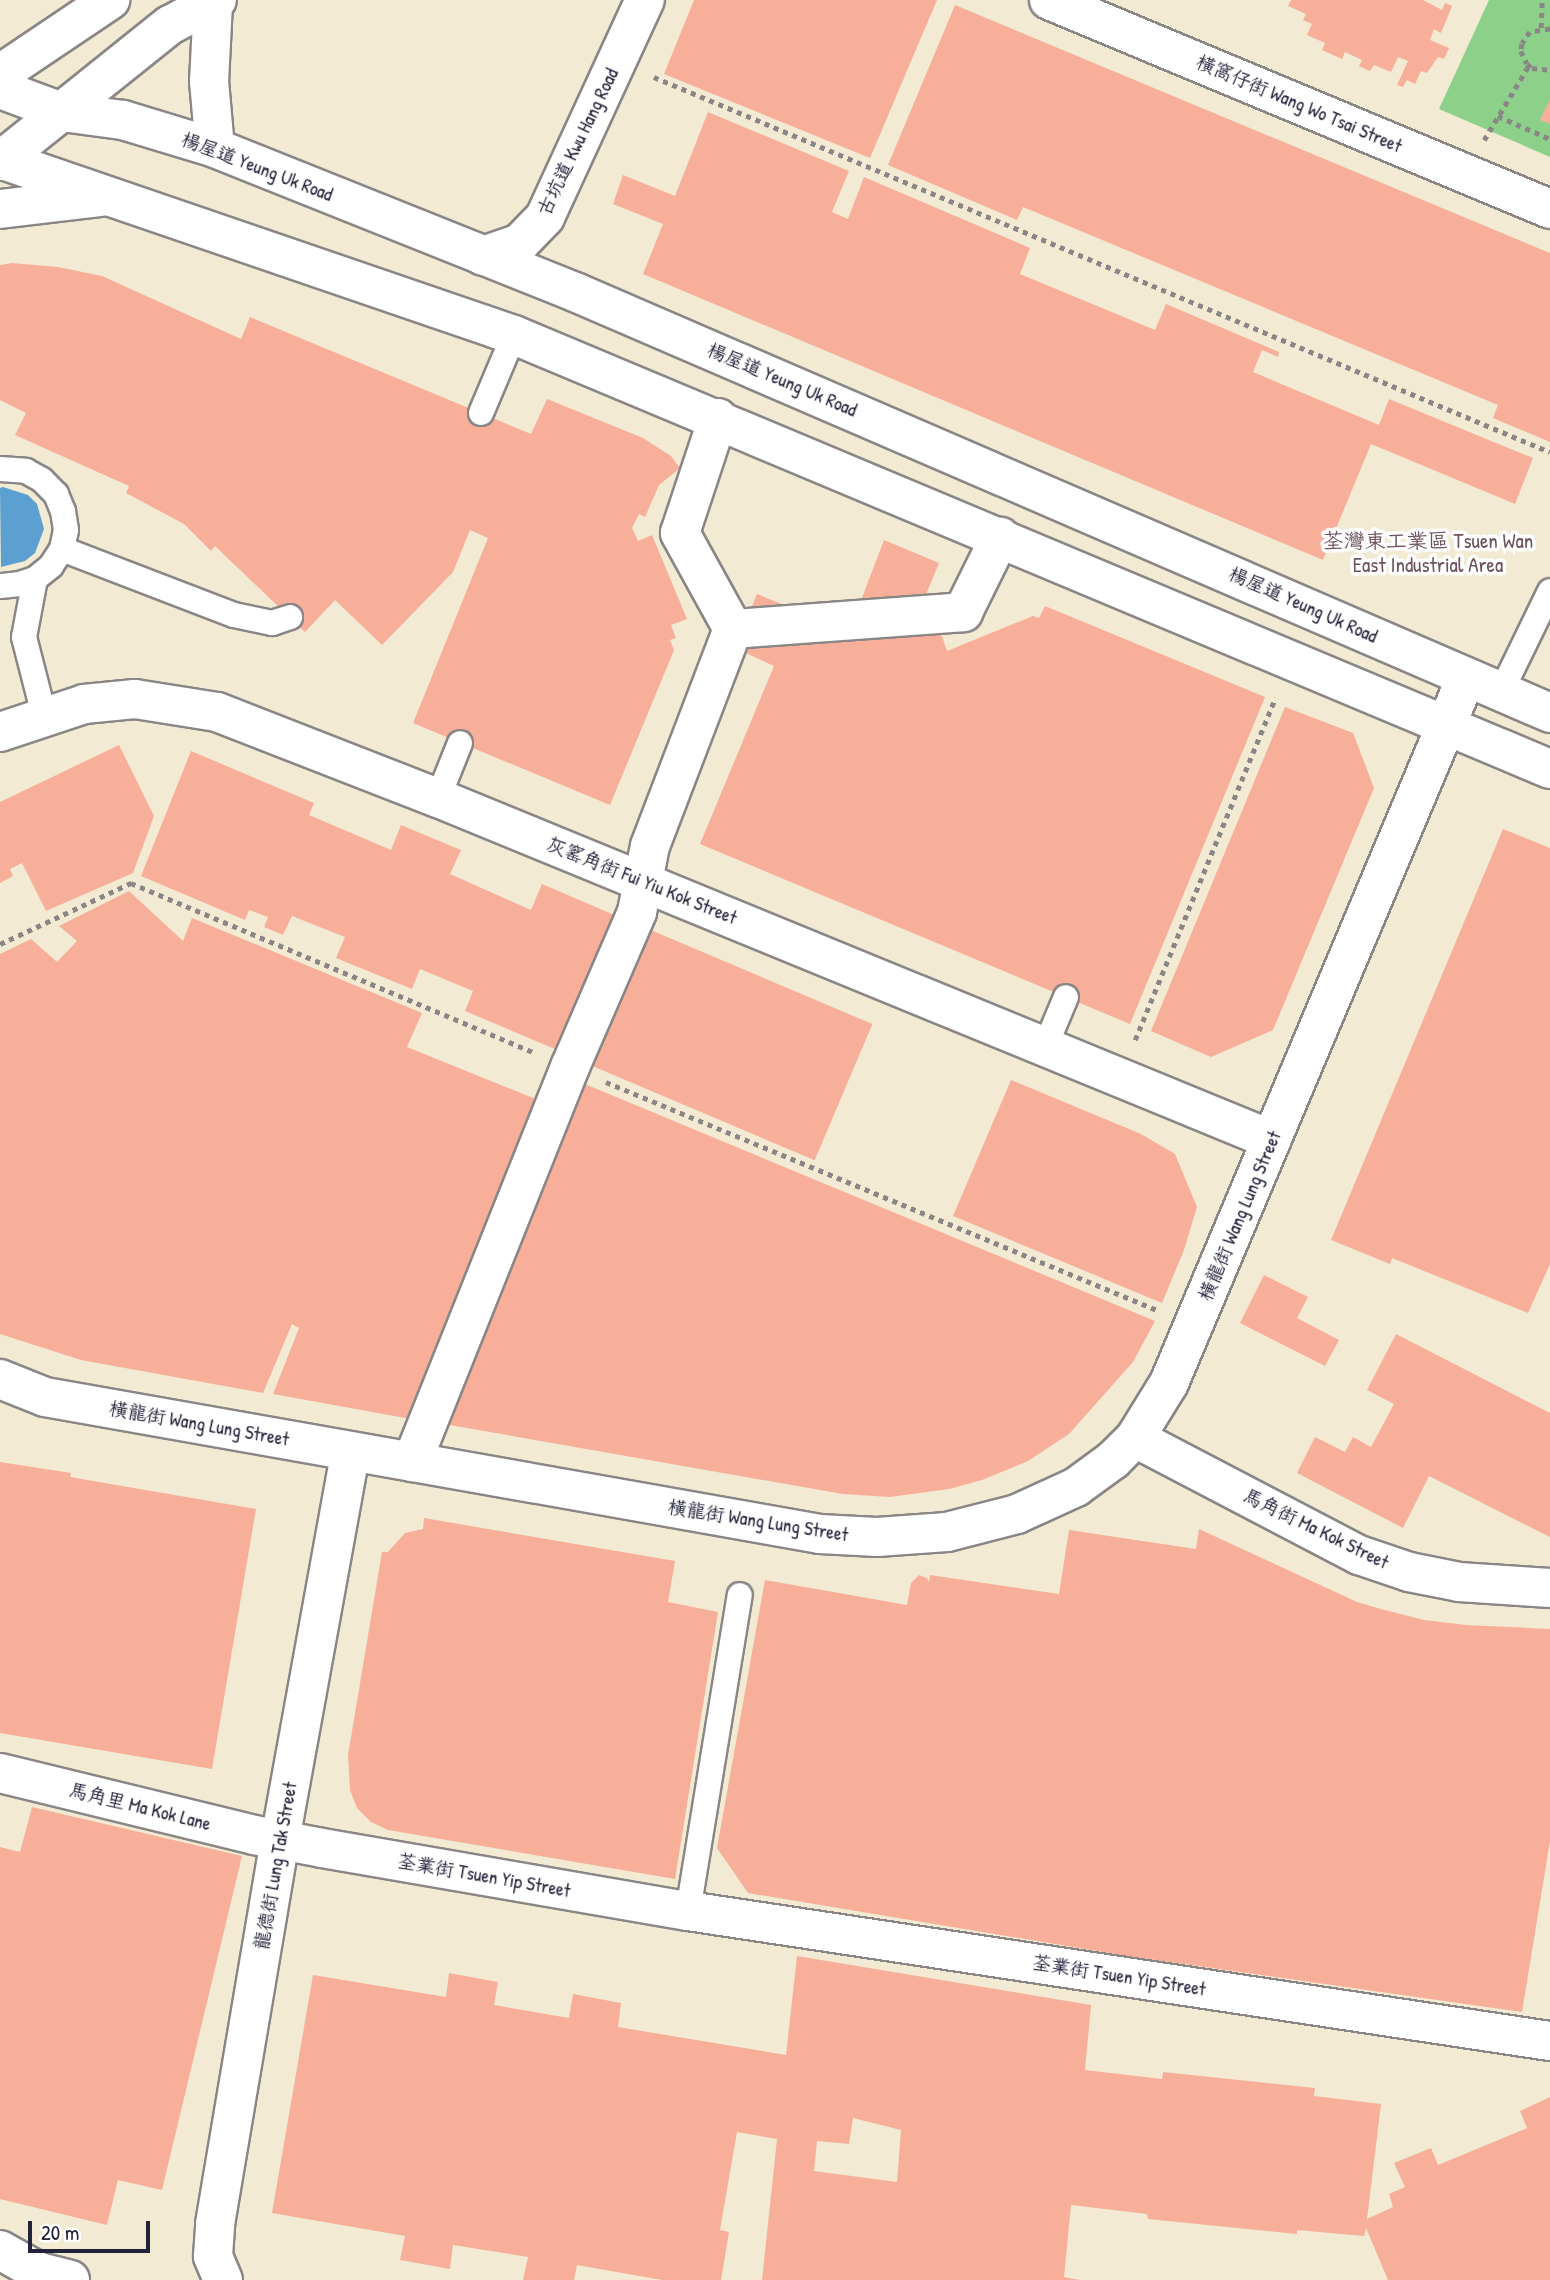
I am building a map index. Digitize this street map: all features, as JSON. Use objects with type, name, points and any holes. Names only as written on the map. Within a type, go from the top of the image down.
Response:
[{"type":"street","points":[[0,74],[16,43],[110,0]]},
{"type":"street","name":"古坑道 Kwu Hang Road","points":[[483,256],[520,243],[545,217],[645,0]]},
{"type":"street","name":"橫窩仔街 Wang Wo Tsai Street","points":[[1049,0],[1550,209]]},
{"type":"street","points":[[1,160],[170,25],[215,2]]},
{"type":"street","points":[[215,2],[209,81],[215,148]]},
{"type":"street","name":"楊屋道 Yeung Uk Road","points":[[0,89],[62,112],[123,120],[215,148],[598,301],[1550,713]]},
{"type":"street","points":[[1,160],[514,335],[718,418],[1550,769]]},
{"type":"street","points":[[0,209],[106,196]]},
{"type":"street","points":[[412,1462],[570,1067],[637,912],[650,846],[733,629],[680,533],[718,418]]},
{"type":"street","points":[[733,629],[963,612],[1000,537]]},
{"type":"street","name":"橫龍街 Wang Lung Street","points":[[0,1378],[45,1397],[807,1532],[877,1537],[947,1531],[1017,1514],[1076,1487],[1113,1460],[1135,1438],[1169,1383],[1466,678]]},
{"type":"street","name":"灰窰角街 Fui Yiu Kok Street","points":[[0,732],[44,715],[84,704],[135,699],[217,712],[438,798],[1272,1140]]},
{"type":"street","name":"馬角街 Ma Kok Street","points":[[1135,1438],[1371,1559],[1409,1572],[1459,1582],[1550,1588]]},
{"type":"street","name":"龍德街 Lung Tak Street","points":[[223,2280],[213,2256],[215,2224],[280,1840],[351,1451]]},
{"type":"street","name":"馬角里 Ma Kok Lane","points":[[0,1773],[280,1840]]},
{"type":"street","name":"荃業街 Tsuen Yip Street","points":[[280,1840],[688,1911],[1550,2041]]},
{"type":"street","points":[[0,2250],[39,2273],[70,2280]]},
{"type":"lane","points":[[481,413],[514,335]]},
{"type":"lane","points":[[0,469],[26,471],[42,480],[56,494],[63,511],[66,530],[62,550],[51,566],[35,579],[0,586]]},
{"type":"lane","points":[[62,550],[234,615],[272,623],[290,617]]},
{"type":"lane","points":[[35,579],[24,638],[44,715]]},
{"type":"lane","points":[[1500,692],[1550,591]]},
{"type":"lane","points":[[438,798],[460,743]]},
{"type":"lane","points":[[1045,1047],[1066,997]]},
{"type":"lane","points":[[688,1911],[740,1595]]},
{"type":"path","points":[[1541,28],[1542,0]]},
{"type":"path","points":[[1550,29],[1541,28],[1530,32],[1522,44],[1523,58],[1529,65],[1539,71],[1550,70]]},
{"type":"path","points":[[1481,144],[1529,65]]},
{"type":"path","points":[[649,76],[1550,452]]},
{"type":"path","points":[[1498,116],[1550,139]]},
{"type":"path","points":[[1132,1047],[1280,688]]},
{"type":"path","points":[[0,944],[131,883],[1168,1315]]},
{"type":"green space","points":[[1489,0],[1550,0],[1550,157],[1439,109]]},
{"type":"water","points":[[0,488],[28,495],[37,504],[44,529],[35,553],[25,561],[1,567]]},
{"type":"building","points":[[694,0],[937,0],[870,158],[664,74]]},
{"type":"building","points":[[1291,0],[1423,0],[1442,10],[1445,3],[1452,6],[1441,33],[1434,29],[1430,40],[1449,48],[1444,59],[1438,57],[1427,73],[1421,71],[1415,84],[1407,80],[1403,87],[1397,85],[1408,61],[1398,57],[1391,72],[1374,65],[1370,71],[1359,66],[1362,60],[1345,52],[1342,59],[1322,50],[1325,43],[1307,35],[1312,24],[1303,20],[1306,14],[1288,6]]},
{"type":"building","points":[[955,5],[1550,253],[1550,442],[1493,418],[1498,405],[1023,207],[1017,220],[888,165]]},
{"type":"building","points":[[1550,99],[1550,124],[1540,120]]},
{"type":"building","points":[[708,112],[849,171],[832,212],[848,219],[864,177],[1030,248],[1020,274],[1155,330],[1166,304],[1279,352],[1278,357],[1262,350],[1253,372],[1379,425],[1389,399],[1533,458],[1515,504],[1371,444],[1323,560],[643,274],[663,224],[613,204],[623,175],[675,196]]},
{"type":"building","points":[[12,263],[58,267],[102,276],[241,339],[250,317],[531,434],[547,399],[643,438],[671,456],[680,468],[659,485],[645,517],[639,514],[632,528],[638,541],[652,535],[687,619],[671,625],[676,638],[670,640],[674,650],[610,805],[413,723],[488,538],[470,530],[453,572],[382,645],[335,600],[305,632],[215,546],[211,551],[184,524],[126,493],[129,486],[15,435],[26,413],[0,400],[0,265]]},
{"type":"building","points":[[884,540],[939,563],[920,609],[940,631],[947,651],[1033,616],[1039,618],[1045,606],[1265,697],[1130,1024],[700,844],[774,666],[735,648],[757,594],[840,628],[852,624]]},
{"type":"building","points":[[1285,707],[1353,733],[1374,788],[1273,1030],[1211,1057],[1151,1031]]},
{"type":"building","points":[[119,745],[154,816],[133,873],[46,911],[22,863],[10,869],[13,876],[0,883],[0,802]]},
{"type":"building","points":[[191,751],[314,803],[309,815],[391,850],[401,825],[461,850],[450,874],[531,910],[542,884],[619,917],[562,1052],[465,1011],[473,991],[420,969],[412,989],[336,958],[345,937],[292,916],[283,935],[264,927],[268,917],[249,910],[245,920],[141,876]]},
{"type":"building","points":[[1503,829],[1550,848],[1550,1264],[1528,1313],[1392,1258],[1390,1264],[1331,1240]]},
{"type":"building","points":[[129,891],[183,941],[192,918],[422,1013],[407,1047],[543,1102],[411,1419],[273,1394],[299,1328],[292,1324],[263,1393],[81,1360],[0,1334],[0,954],[31,939],[57,962],[77,941],[59,926]]},
{"type":"building","points":[[646,928],[872,1024],[815,1160],[588,1064]]},
{"type":"building","points":[[1011,1080],[1141,1134],[1175,1154],[1197,1207],[1184,1250],[1162,1303],[953,1216]]},
{"type":"building","points":[[580,1082],[1155,1321],[1133,1362],[1069,1434],[1028,1461],[982,1480],[949,1489],[890,1497],[843,1494],[438,1423]]},
{"type":"building","points":[[1264,1275],[1308,1297],[1297,1318],[1339,1340],[1325,1366],[1240,1323]]},
{"type":"building","points":[[1396,1334],[1550,1413],[1550,1537],[1429,1476],[1403,1528],[1297,1473],[1315,1437],[1345,1452],[1353,1437],[1371,1447],[1394,1404],[1367,1390]]},
{"type":"building","points":[[0,1462],[71,1473],[70,1477],[256,1509],[212,1769],[0,1733]]},
{"type":"building","points":[[424,1518],[675,1561],[668,1602],[718,1612],[675,1879],[388,1830],[371,1822],[357,1808],[350,1790],[348,1755],[382,1552],[388,1552],[405,1533],[423,1529]]},
{"type":"building","points":[[1199,1529],[1357,1602],[1381,1609],[1424,1620],[1466,1625],[1550,1629],[1550,1841],[1522,2012],[1127,1956],[748,1893],[717,1848],[765,1580],[907,1605],[911,1583],[919,1575],[927,1578],[929,1582],[930,1575],[1059,1594],[1069,1530],[1196,1549]]},
{"type":"building","points":[[32,1807],[242,1856],[162,2190],[118,2180],[107,2225],[0,2199],[0,1847],[20,1852]]},
{"type":"building","points":[[797,1956],[1091,2005],[1085,2070],[1162,2079],[1163,2072],[1315,2088],[1314,2096],[1381,2104],[1367,2219],[1393,2207],[1389,2194],[1405,2187],[1394,2163],[1431,2148],[1438,2165],[1527,2128],[1520,2111],[1550,2097],[1550,2280],[1388,2280],[1366,2228],[1364,2236],[1297,2230],[1297,2234],[1148,2219],[1147,2214],[1071,2205],[1064,2277],[1080,2280],[762,2280],[777,2139],[737,2132],[720,2230],[729,2232],[721,2280],[662,2280],[577,2265],[574,2280],[523,2280],[528,2257],[453,2245],[450,2269],[400,2260],[405,2236],[272,2213],[313,1975],[446,1997],[449,1973],[498,1982],[494,2005],[569,2018],[573,1994],[621,2003],[618,2027],[786,2055]],"holes":[[[853,2118],[901,2130],[897,2182],[814,2171],[817,2141],[849,2144]]]},
{"type":"district","name":"荃灣東工業區 Tsuen Wan East Industrial Area","points":[[1428,553]]}]
